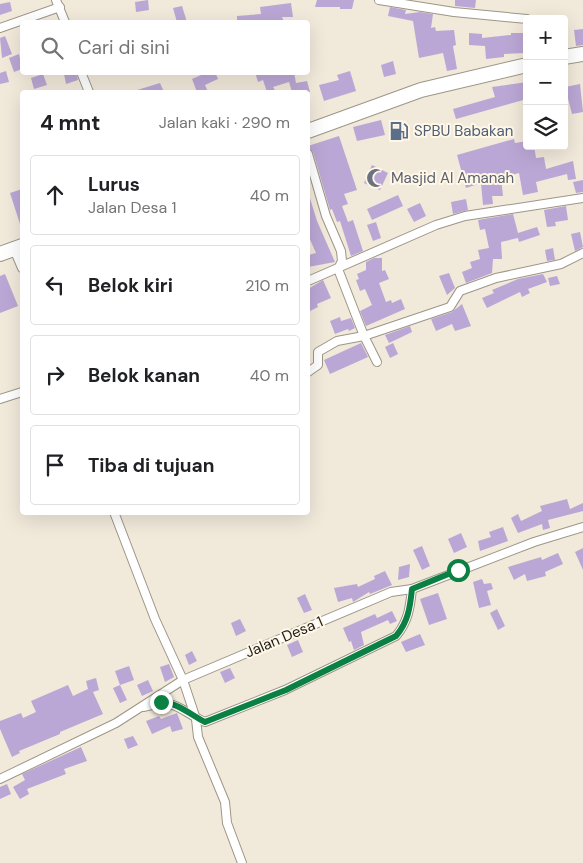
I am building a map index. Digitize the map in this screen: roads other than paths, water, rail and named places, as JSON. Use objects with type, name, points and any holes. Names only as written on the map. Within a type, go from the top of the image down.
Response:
[{"type":"highway","points":[[568,56],[583,54]]},
{"type":"highway","points":[[310,130],[421,90],[523,66]]},
{"type":"highway","points":[[0,254],[18,247]]},
{"type":"street","points":[[379,0],[454,12],[523,20]]},
{"type":"street","points":[[0,28],[58,4],[64,20]]},
{"type":"street","points":[[82,75],[88,90]]},
{"type":"street","points":[[310,161],[326,216],[340,251],[342,261],[338,269],[364,336],[377,362]]},
{"type":"street","points":[[310,280],[404,238],[465,216],[583,198]]},
{"type":"street","points":[[310,371],[318,366],[317,354],[337,341],[364,336],[450,306],[460,290],[496,278],[561,264],[583,254]]},
{"type":"street","points":[[0,399],[20,393]]},
{"type":"street","points":[[115,515],[155,619],[182,680],[196,719],[198,737],[225,802],[227,823],[242,863]]},
{"type":"street","name":"Jalan Desa 1","points":[[0,779],[116,723],[143,708],[149,700],[182,680],[391,592],[412,589],[534,542],[583,527]]},
{"type":"street","points":[[143,708],[166,702],[196,719],[208,722],[286,690],[396,636],[409,615],[412,589]]},
{"type":"place","name":"SPBU Babakan","points":[[399,131]]},
{"type":"place","name":"Masjid Al Amanah","points":[[376,178]]}]
